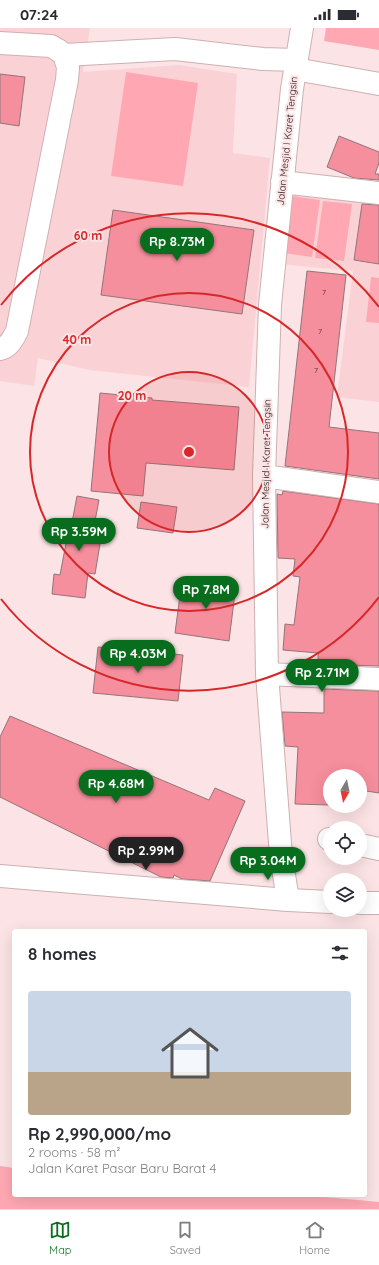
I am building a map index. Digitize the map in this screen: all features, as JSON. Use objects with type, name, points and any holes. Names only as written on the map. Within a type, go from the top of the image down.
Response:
[{"type":"street","name":"Jalan Mesjid I Karet Tengsin","points":[[288,900],[281,856],[267,674],[264,476],[270,305],[292,89],[302,28]]},
{"type":"street","points":[[0,43],[51,46],[64,55],[68,67],[67,80],[17,331],[13,341],[3,349],[0,349]]},
{"type":"street","points":[[64,55],[175,49],[296,64],[379,84]]},
{"type":"street","points":[[282,182],[379,193]]},
{"type":"street","points":[[264,476],[379,492]]},
{"type":"street","points":[[267,674],[379,678]]},
{"type":"street","points":[[367,846],[379,849]]},
{"type":"street","points":[[0,876],[323,902]]},
{"type":"street","points":[[367,903],[379,904]]},
{"type":"shaded area","points":[[0,28],[90,28],[83,72],[179,65],[237,74],[233,153],[270,158],[249,387],[89,370],[38,358],[34,386],[0,381]]},
{"type":"shaded area","points":[[326,28],[379,28],[379,50],[324,41]]},
{"type":"shaded area","points":[[126,72],[198,83],[183,186],[111,176]]},
{"type":"shaded area","points":[[289,191],[379,201],[379,402],[337,397],[353,271],[280,264]]},
{"type":"shaded area","points":[[292,196],[320,200],[312,257],[284,253]]},
{"type":"shaded area","points":[[323,201],[352,204],[344,261],[315,258]]},
{"type":"shaded area","points":[[371,277],[379,278],[379,323],[366,322]]},
{"type":"shaded area","points":[[0,1166],[12,1168],[12,1197],[325,1197],[379,1202],[379,1209],[0,1209]]},
{"type":"building","points":[[0,74],[25,77],[19,126],[0,123]]},
{"type":"building","points":[[339,136],[379,152],[379,163],[375,174],[379,174],[379,180],[354,178],[327,167]]},
{"type":"building","points":[[362,204],[379,205],[379,264],[354,260]]},
{"type":"building","points":[[113,210],[254,230],[242,314],[101,295]]},
{"type":"building","points":[[307,271],[346,275],[329,427],[379,433],[379,479],[285,466]]},
{"type":"building","points":[[100,393],[152,398],[152,400],[239,407],[234,470],[146,463],[143,496],[91,491]]},
{"type":"building","points":[[283,491],[379,504],[379,666],[318,664],[318,653],[283,650],[285,624],[294,625],[300,577],[293,576],[295,559],[278,558],[277,494],[282,495]]},
{"type":"building","points":[[77,496],[99,500],[91,542],[100,544],[95,574],[88,573],[85,598],[52,594],[54,574],[60,575]]},
{"type":"building","points":[[141,502],[177,507],[173,533],[137,528]]},
{"type":"building","points":[[182,580],[236,585],[229,641],[175,633]]},
{"type":"building","points":[[98,647],[183,655],[178,701],[93,693]]},
{"type":"building","points":[[324,689],[379,691],[379,793],[367,791],[367,769],[323,769],[323,805],[295,804],[298,747],[285,746],[282,712],[324,713]]},
{"type":"building","points":[[10,716],[209,800],[215,788],[245,801],[210,881],[182,879],[174,875],[173,878],[161,877],[0,797],[0,737]]}]
